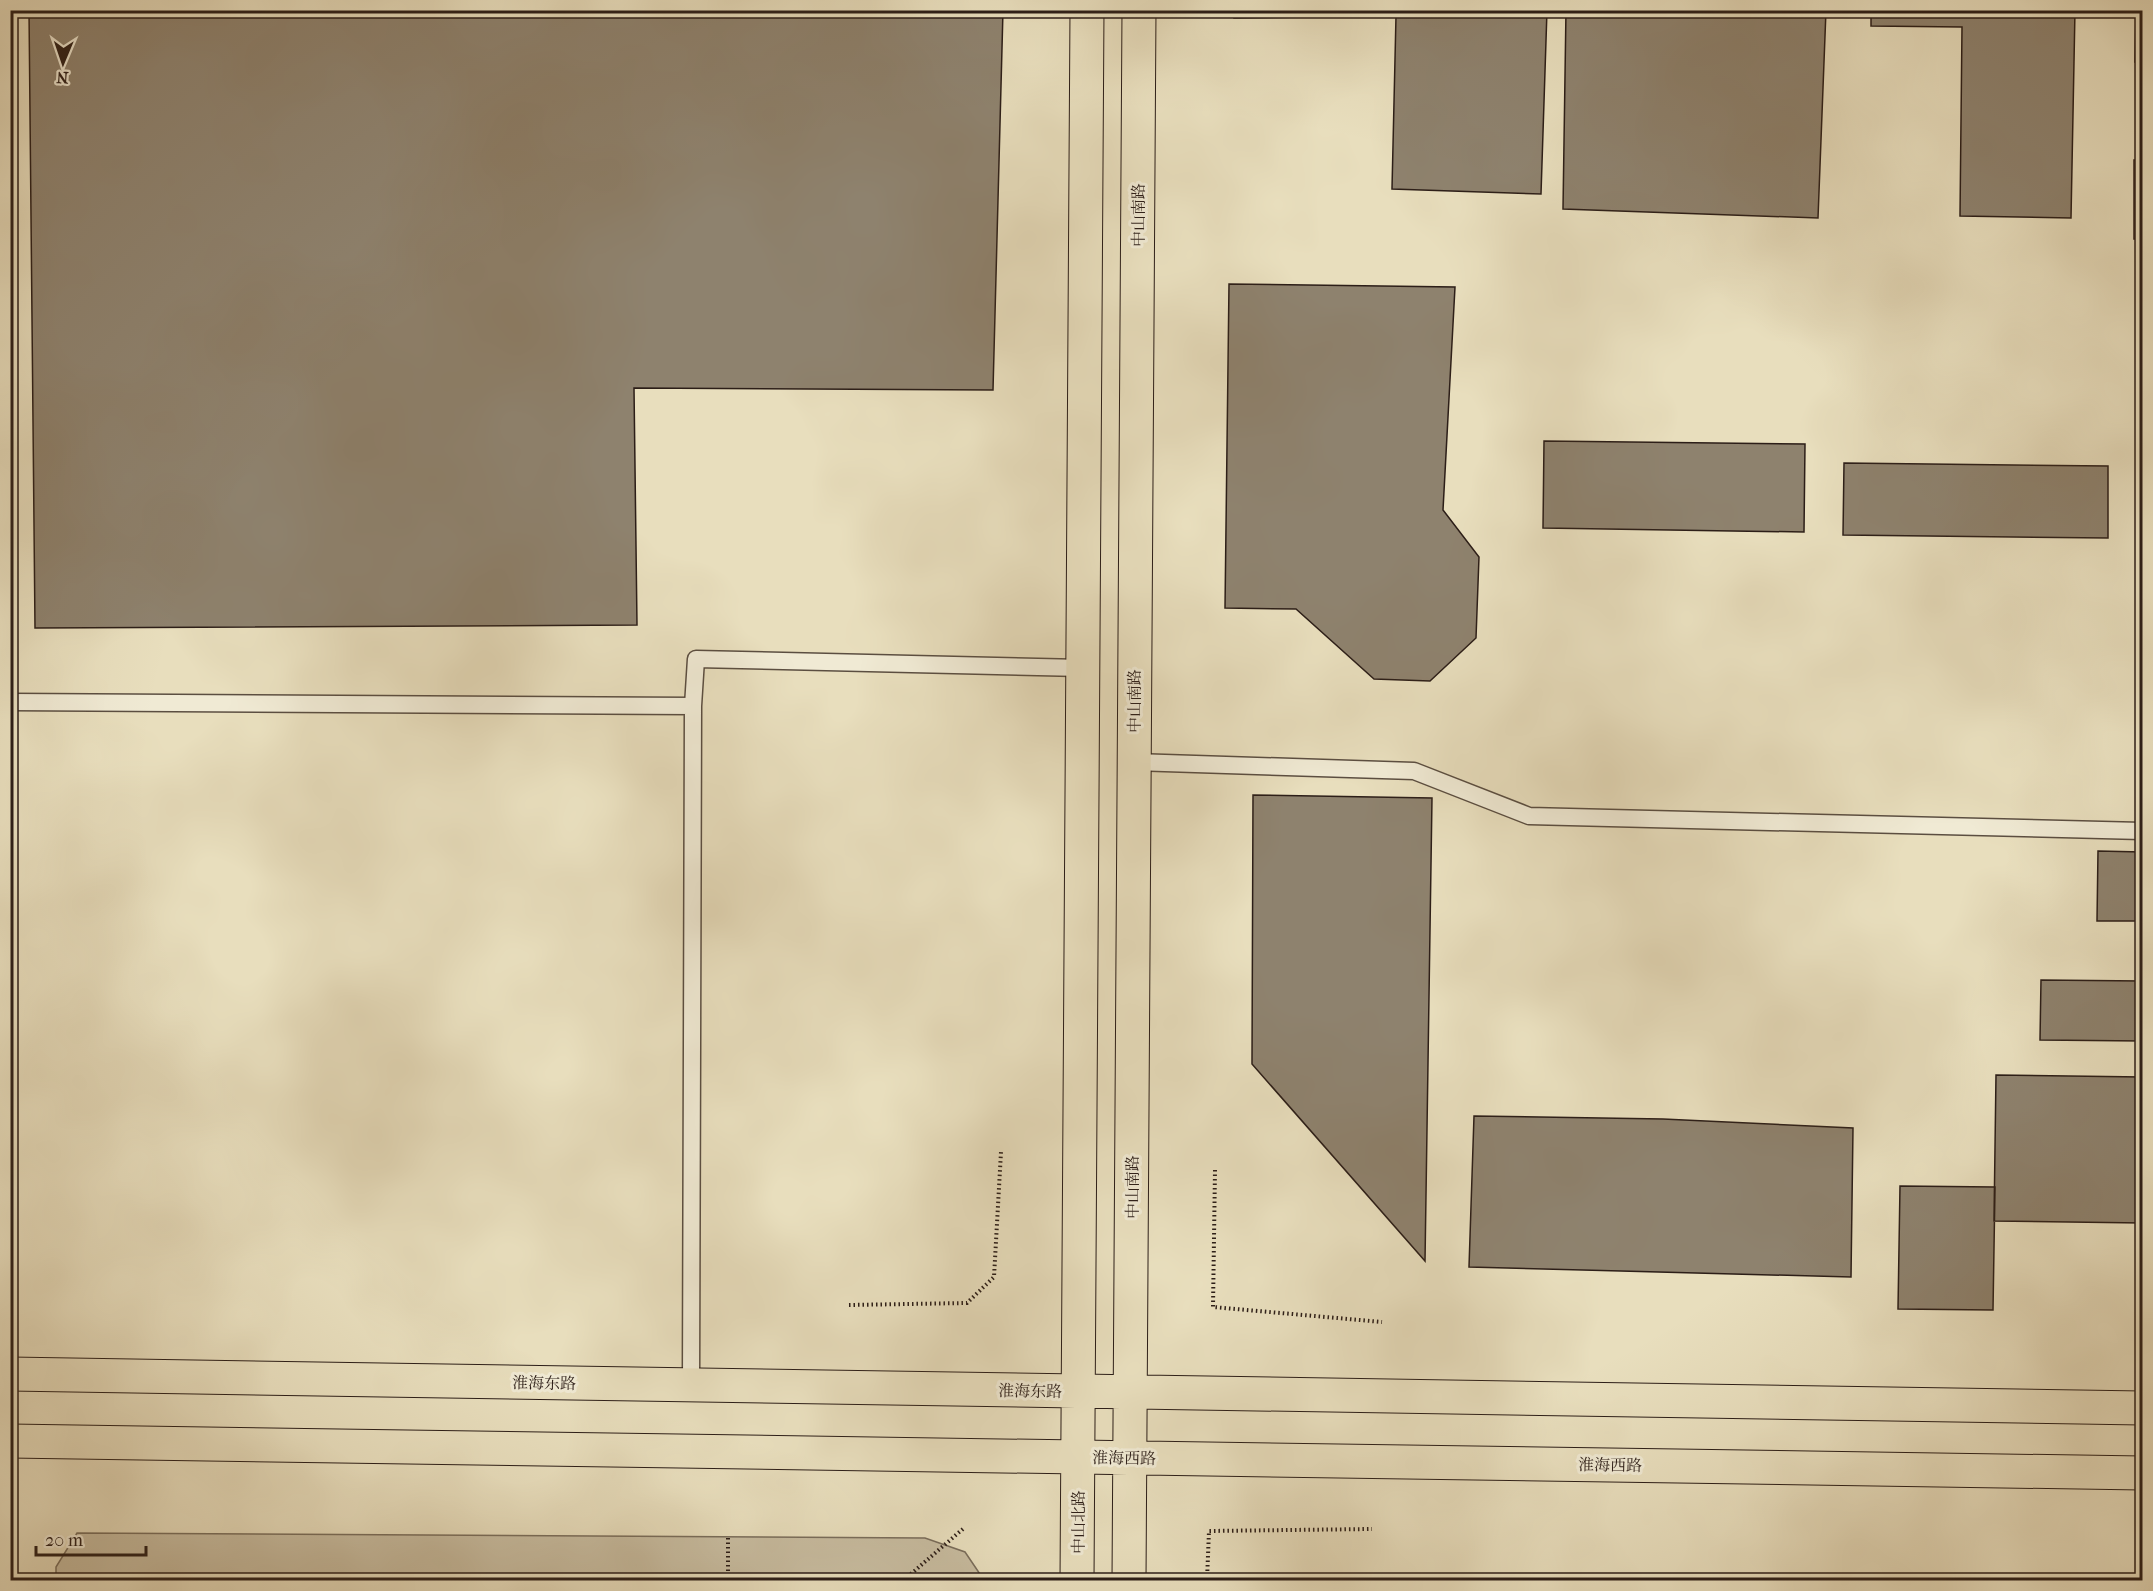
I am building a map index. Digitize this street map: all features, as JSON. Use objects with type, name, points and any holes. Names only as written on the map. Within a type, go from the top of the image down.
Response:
[{"type":"main road","points":[[1087,10],[1078,1392],[2142,1408]]},
{"type":"main road","name":"中山南路","points":[[1131,1392],[1139,10]]},
{"type":"main road","name":"淮海东路","points":[[10,1374],[1078,1392]]},
{"type":"main road","name":"中山北路","points":[[1077,1581],[1078,1392]]},
{"type":"main road","points":[[1129,1581],[1131,1392]]},
{"type":"main road","points":[[10,1442],[1078,1457]]},
{"type":"main road","name":"淮海西路","points":[[1078,1457],[2142,1473]]},
{"type":"lane","points":[[691,1385],[693,706],[696,658],[1082,668]]},
{"type":"lane","points":[[10,702],[693,706]]},
{"type":"lane","points":[[1134,762],[1414,771],[1529,816],[2142,831]]},
{"type":"path","points":[[849,1305],[967,1303],[994,1277],[1001,1152]]},
{"type":"path","points":[[1215,1170],[1213,1307],[1382,1322]]},
{"type":"path","points":[[904,1581],[964,1528]]},
{"type":"path","points":[[1207,1581],[1209,1531],[1372,1529]]},
{"type":"path","points":[[728,1536],[728,1581]]},
{"type":"shaded area","points":[[77,1533],[925,1538],[965,1552],[984,1580],[56,1580],[56,1567]]},
{"type":"building","points":[[29,10],[1003,10],[993,390],[634,388],[637,625],[35,628]]},
{"type":"building","points":[[1234,10],[1547,10],[1541,194],[1392,189],[1396,16],[1234,18]]},
{"type":"building","points":[[1566,10],[1826,10],[1818,218],[1563,209]]},
{"type":"building","points":[[1871,10],[2075,10],[2071,218],[1960,216],[1962,27],[1871,26]]},
{"type":"building","points":[[2136,10],[2142,10],[2142,63],[2135,62]]},
{"type":"building","points":[[2134,160],[2142,160],[2142,239],[2134,239]]},
{"type":"building","points":[[1229,284],[1455,287],[1443,510],[1479,557],[1476,638],[1430,681],[1374,679],[1296,609],[1225,608]]},
{"type":"building","points":[[1544,441],[1805,444],[1804,532],[1543,528]]},
{"type":"building","points":[[1844,463],[2108,466],[2108,538],[1843,535]]},
{"type":"building","points":[[1253,795],[1432,798],[1425,1261],[1252,1064]]},
{"type":"building","points":[[2098,851],[2142,852],[2142,921],[2097,921]]},
{"type":"building","points":[[2041,980],[2142,981],[2142,1041],[2040,1040]]},
{"type":"building","points":[[1996,1075],[2142,1077],[2142,1223],[1994,1221]]},
{"type":"building","points":[[1474,1116],[1663,1119],[1853,1128],[1851,1277],[1469,1267]]},
{"type":"building","points":[[1900,1186],[1995,1187],[1993,1310],[1898,1309]]},
{"type":"building","points":[[1377,1577],[1635,1580],[1373,1580]]}]
